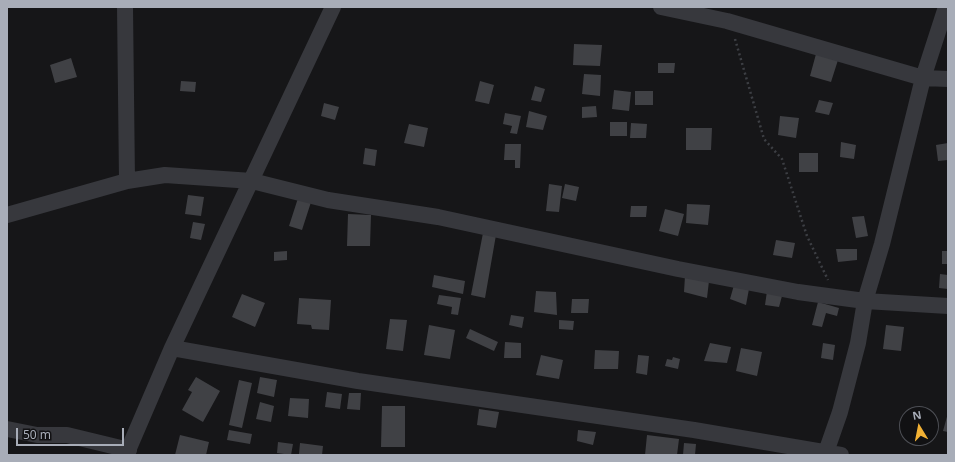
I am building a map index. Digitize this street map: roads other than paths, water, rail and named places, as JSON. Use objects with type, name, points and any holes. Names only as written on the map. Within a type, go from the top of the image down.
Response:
[{"type":"street","points":[[125,7],[126,181]]},
{"type":"street","points":[[7,429],[37,435],[67,435],[128,453],[172,348],[333,7]]},
{"type":"street","points":[[661,7],[728,14],[923,78],[948,79]]},
{"type":"street","points":[[172,348],[358,381],[694,430],[830,455],[858,343],[865,301],[884,237],[923,78],[946,7]]},
{"type":"street","points":[[7,215],[126,181],[165,176],[252,181],[328,200],[438,217],[686,270],[798,292],[865,301],[948,306]]}]
